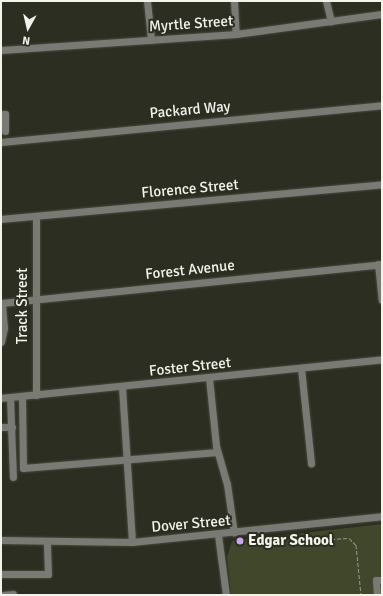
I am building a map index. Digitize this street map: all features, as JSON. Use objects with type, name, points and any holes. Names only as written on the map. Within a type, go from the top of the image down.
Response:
[{"type":"street","points":[[147,1],[151,40]]},
{"type":"street","points":[[234,1],[236,34]]},
{"type":"street","points":[[326,1],[331,21]]},
{"type":"street","name":"Myrtle Street","points":[[1,50],[236,34],[331,21],[382,16]]},
{"type":"street","name":"Packard Way","points":[[1,142],[382,105]]},
{"type":"street","points":[[1,114],[5,114],[5,131]]},
{"type":"street","name":"Florence Street","points":[[1,219],[36,217],[382,184]]},
{"type":"street","name":"Track Street","points":[[36,217],[36,395]]},
{"type":"street","points":[[380,264],[382,300]]},
{"type":"street","name":"Forest Avenue","points":[[1,303],[380,264]]},
{"type":"street","points":[[1,303],[1,342]]},
{"type":"street","name":"Foster Street","points":[[1,398],[122,387],[382,359]]},
{"type":"street","points":[[301,368],[311,463]]},
{"type":"street","points":[[209,378],[217,452],[227,484],[234,533]]},
{"type":"street","points":[[122,387],[128,459],[132,542]]},
{"type":"street","points":[[22,396],[23,468],[217,452]]},
{"type":"street","points":[[10,397],[13,477]]},
{"type":"street","points":[[1,427],[12,427]]},
{"type":"street","name":"Dover Street","points":[[1,540],[132,542],[218,535],[382,516]]},
{"type":"street","points":[[218,535],[226,595]]},
{"type":"street","points":[[1,574],[48,574],[48,541]]},
{"type":"street","points":[[377,595],[376,580],[382,580]]},
{"type":"street","points":[[2,595],[13,594]]},
{"type":"path","points":[[313,540],[349,538],[356,545],[361,595]]},
{"type":"green space","points":[[382,524],[382,595],[231,595],[227,557],[232,541]]},
{"type":"place","name":"Edgar School","points":[[240,541]]}]
